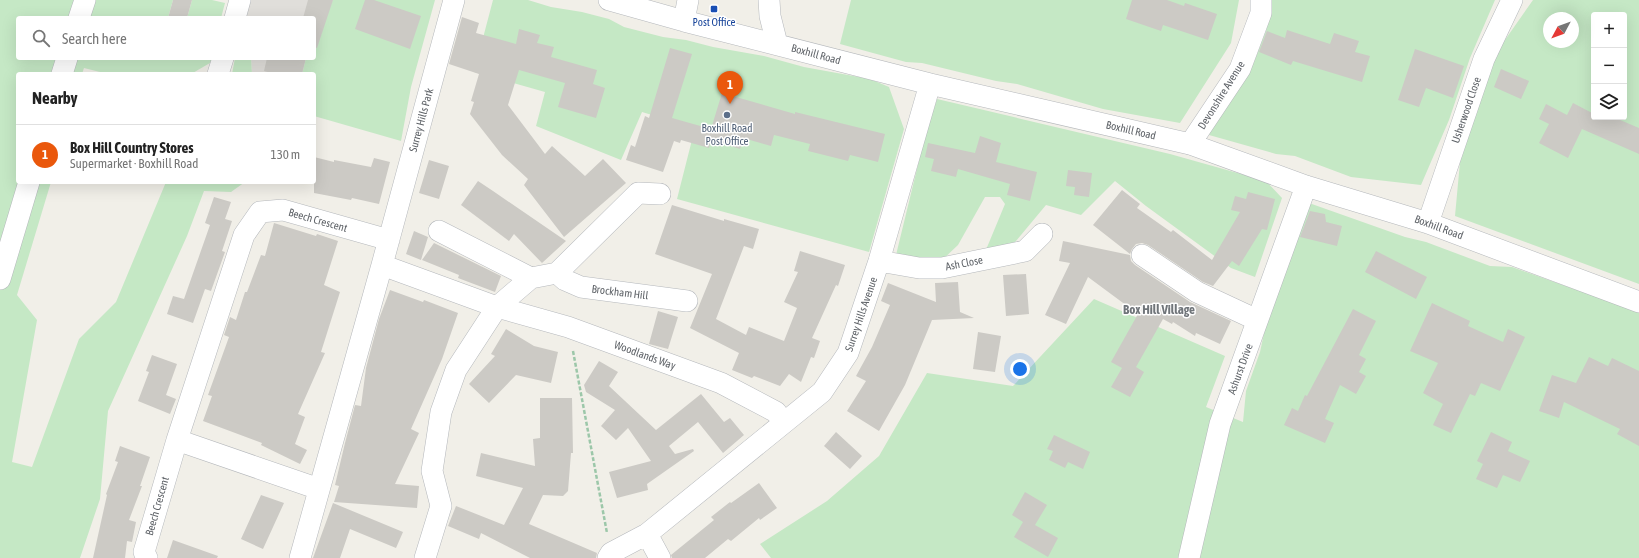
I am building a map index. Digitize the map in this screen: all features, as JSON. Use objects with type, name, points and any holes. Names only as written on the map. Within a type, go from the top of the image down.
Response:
[{"type":"street","points":[[80,16],[85,0]]},
{"type":"street","points":[[236,16],[240,0]]},
{"type":"street","name":"Surrey Hills Park","points":[[389,240],[454,0]]},
{"type":"street","name":"Boxhill Road","points":[[609,0],[684,21],[930,84],[1190,144],[1306,186],[1428,223],[1639,302]]},
{"type":"street","points":[[684,21],[688,0]]},
{"type":"street","points":[[768,0],[770,16],[777,44]]},
{"type":"street","name":"Devonshire Avenue","points":[[1190,144],[1240,69],[1261,13],[1261,0]]},
{"type":"street","name":"Usherwood Close","points":[[1428,223],[1484,59],[1512,0]]},
{"type":"street","points":[[63,72],[66,60]]},
{"type":"street","points":[[219,72],[222,60]]},
{"type":"street","name":"Surrey Hills Avenue","points":[[610,556],[647,534],[822,392],[848,353],[879,261],[930,84]]},
{"type":"street","points":[[0,279],[29,184]]},
{"type":"street","name":"Ashurst Drive","points":[[1189,558],[1220,424],[1306,186]]},
{"type":"street","points":[[426,558],[441,506],[432,471],[441,412],[456,370],[497,307],[531,278],[557,273],[638,193],[660,194]]},
{"type":"street","name":"Beech Crescent","points":[[147,558],[144,552],[177,440],[244,235],[260,212],[283,210],[389,240]]},
{"type":"street","points":[[439,230],[531,278]]},
{"type":"street","name":"Ash Close","points":[[879,261],[919,268],[942,268],[1025,252],[1042,234]]},
{"type":"street","points":[[300,558],[389,240]]},
{"type":"street","points":[[1142,255],[1196,292],[1257,320]]},
{"type":"street","name":"Woodlands Way","points":[[382,265],[497,307],[568,327],[721,383],[776,412],[784,422]]},
{"type":"street","name":"Brockham Hill","points":[[557,273],[565,280],[581,287],[687,300]]},
{"type":"street","points":[[177,440],[319,489]]},
{"type":"street","points":[[647,534],[660,558]]},
{"type":"path","points":[[568,327],[610,556]]},
{"type":"shaded area","points":[[250,0],[333,0],[316,16],[246,16]]},
{"type":"shaded area","points":[[251,60],[306,60],[302,72],[252,72]]},
{"type":"green space","points":[[0,0],[173,0],[169,16],[16,16],[16,60],[211,60],[210,63],[194,72],[100,72],[84,68],[83,72],[16,72],[16,184],[50,184],[17,295],[37,320],[12,462],[32,467],[79,339],[116,302],[165,184],[242,184],[231,192],[204,191],[187,236],[108,411],[100,499],[80,558],[0,558]]},
{"type":"green space","points":[[192,0],[212,0],[225,3],[222,16],[188,16]]},
{"type":"green space","points":[[333,0],[435,0],[411,87],[401,141],[316,117],[316,72],[302,72],[306,60],[316,60],[316,27]]},
{"type":"green space","points":[[493,0],[528,0],[551,7],[582,12],[609,19],[624,27],[663,37],[686,40],[713,47],[764,56],[804,67],[870,79],[889,87],[904,129],[869,252],[677,199],[695,128],[642,112],[621,160],[536,126],[545,92],[474,72]]},
{"type":"green space","points":[[851,0],[1239,0],[1231,43],[1180,123],[1103,109],[1017,84],[996,81],[922,63],[906,62],[840,44]]},
{"type":"green space","points":[[1272,0],[1495,0],[1470,58],[1449,120],[1421,185],[1351,177],[1295,156],[1276,154],[1209,135],[1215,119],[1254,62],[1266,31],[1272,8]]},
{"type":"green space","points":[[1533,0],[1639,0],[1639,284],[1455,216],[1460,162],[1477,101],[1493,57]]},
{"type":"green space","points":[[235,60],[251,60],[252,72],[232,72]]},
{"type":"green space","points":[[937,99],[1170,154],[1266,181],[1282,198],[1255,277],[1231,268],[1146,206],[1115,181],[1081,215],[1046,205],[1006,253],[983,257],[1005,204],[1000,197],[985,197],[958,245],[939,263],[896,255],[925,136]]},
{"type":"green space","points":[[1309,203],[1405,237],[1426,242],[1490,266],[1512,267],[1639,312],[1639,558],[771,558],[760,544],[827,501],[879,456],[927,373],[1013,386],[1094,299],[1225,356],[1206,407],[1243,422],[1246,391],[1260,352],[1266,324]]},
{"type":"building","points":[[173,0],[192,0],[188,16],[169,16]]},
{"type":"building","points":[[308,0],[333,0],[317,48],[316,16],[304,16]]},
{"type":"building","points":[[365,0],[374,0],[421,16],[410,49],[355,29]]},
{"type":"building","points":[[1132,0],[1167,0],[1184,6],[1185,3],[1217,14],[1208,40],[1163,25],[1161,31],[1126,19]]},
{"type":"building","points":[[462,17],[479,23],[476,33],[516,44],[519,29],[540,35],[537,43],[554,47],[551,57],[597,70],[593,84],[605,88],[596,118],[558,107],[565,83],[519,70],[508,105],[545,154],[552,146],[585,176],[603,159],[626,183],[564,237],[524,185],[528,179],[502,155],[470,114],[474,102],[471,101],[479,74],[449,64]]},
{"type":"building","points":[[1287,30],[1330,44],[1334,33],[1359,41],[1355,52],[1370,56],[1362,82],[1293,61],[1291,65],[1259,52],[1267,31],[1285,38]]},
{"type":"building","points":[[670,48],[692,54],[672,118],[711,129],[722,93],[795,114],[795,112],[885,134],[878,162],[850,155],[848,161],[808,151],[810,144],[774,135],[771,146],[743,138],[740,149],[711,140],[709,148],[681,140],[680,143],[674,141],[663,172],[626,160],[631,145],[635,147],[645,116],[649,118]]},
{"type":"building","points":[[1415,49],[1464,66],[1453,98],[1426,88],[1419,107],[1398,100]]},
{"type":"building","points":[[267,60],[306,60],[302,72],[264,71]]},
{"type":"building","points":[[1501,69],[1529,81],[1521,99],[1494,87]]},
{"type":"building","points":[[1573,103],[1591,112],[1591,120],[1620,120],[1639,128],[1639,154],[1582,129],[1568,158],[1539,143],[1549,124],[1539,119],[1546,104],[1567,115]]},
{"type":"building","points":[[980,136],[1001,143],[996,162],[1037,172],[1030,201],[1007,195],[1010,184],[958,169],[956,177],[931,171],[934,159],[925,157],[928,143],[975,153]]},
{"type":"building","points":[[316,158],[334,162],[334,160],[371,167],[374,158],[390,162],[379,204],[352,198],[351,200],[314,193],[314,184],[316,184]]},
{"type":"building","points":[[429,160],[449,166],[439,199],[419,193]]},
{"type":"building","points":[[1068,170],[1092,173],[1089,197],[1074,195],[1075,187],[1066,186]]},
{"type":"building","points":[[478,181],[566,241],[542,263],[514,234],[509,241],[461,205]]},
{"type":"building","points":[[1122,190],[1140,204],[1137,208],[1171,232],[1173,230],[1212,260],[1240,212],[1231,210],[1235,196],[1246,199],[1248,192],[1275,199],[1267,230],[1262,229],[1239,266],[1232,261],[1213,286],[1203,282],[1148,245],[1142,243],[1136,244],[1130,254],[1093,225]]},
{"type":"building","points":[[214,197],[231,202],[225,219],[232,221],[222,251],[225,252],[211,291],[205,289],[193,323],[167,314],[173,296],[184,299],[210,225],[205,223]]},
{"type":"building","points":[[672,205],[724,221],[724,219],[759,229],[753,249],[744,246],[716,319],[746,335],[749,327],[784,341],[797,308],[784,302],[798,272],[794,271],[800,251],[845,265],[838,286],[836,285],[812,338],[820,341],[814,358],[811,357],[801,382],[789,374],[780,386],[754,376],[752,378],[732,370],[739,353],[690,328],[712,274],[655,254]]},
{"type":"building","points":[[1310,211],[1325,214],[1326,222],[1342,226],[1337,246],[1300,237]]},
{"type":"building","points":[[274,223],[338,241],[324,285],[340,292],[321,352],[325,353],[298,414],[305,417],[295,444],[307,450],[300,464],[261,445],[262,443],[203,421],[212,396],[208,395],[229,337],[224,335],[230,317],[236,320],[245,292],[247,292],[261,255],[265,256]]},
{"type":"building","points":[[414,231],[428,237],[421,260],[406,254]]},
{"type":"building","points":[[1063,241],[1130,255],[1131,261],[1135,265],[1190,302],[1231,321],[1220,344],[1196,333],[1195,336],[1173,322],[1172,324],[1163,319],[1136,367],[1144,372],[1130,397],[1111,387],[1122,368],[1111,362],[1138,314],[1088,277],[1066,324],[1045,315],[1070,263],[1059,261]]},
{"type":"building","points":[[434,243],[501,276],[495,292],[458,278],[459,275],[422,260]]},
{"type":"building","points":[[1376,251],[1427,277],[1416,299],[1365,272]]},
{"type":"building","points":[[1026,274],[1029,314],[1006,316],[1003,275]]},
{"type":"building","points":[[958,282],[960,312],[974,318],[932,320],[905,385],[879,431],[847,411],[866,381],[856,376],[872,347],[890,305],[881,301],[888,283],[936,302],[935,283]]},
{"type":"building","points":[[390,290],[423,302],[424,300],[458,313],[442,359],[411,429],[419,433],[395,484],[419,486],[417,508],[334,502],[339,486],[335,485],[355,405],[361,406],[366,368],[379,319]]},
{"type":"building","points":[[1432,303],[1470,321],[1468,326],[1503,342],[1508,329],[1525,337],[1500,391],[1481,383],[1475,396],[1470,394],[1451,433],[1433,425],[1443,404],[1423,393],[1438,363],[1410,351]]},
{"type":"building","points":[[1353,309],[1376,321],[1359,355],[1366,359],[1359,372],[1366,376],[1356,394],[1340,385],[1325,419],[1334,423],[1325,443],[1284,425],[1292,408],[1298,411],[1305,395],[1307,396]]},
{"type":"building","points":[[658,311],[678,317],[668,349],[649,344]]},
{"type":"building","points":[[506,329],[534,346],[558,352],[551,383],[516,375],[489,403],[469,384],[495,356],[491,354]]},
{"type":"building","points":[[978,332],[1001,336],[995,372],[973,369]]},
{"type":"building","points":[[152,355],[177,364],[166,395],[176,399],[170,414],[138,401],[149,372],[146,371]]},
{"type":"building","points":[[1589,357],[1608,366],[1612,358],[1639,371],[1639,446],[1617,434],[1620,429],[1564,402],[1559,418],[1539,411],[1552,375],[1576,383]]},
{"type":"building","points":[[599,361],[618,372],[609,386],[656,430],[701,394],[724,422],[730,418],[744,435],[723,453],[698,422],[669,446],[675,454],[693,449],[694,451],[647,484],[648,490],[617,498],[609,472],[651,461],[628,428],[616,440],[601,426],[615,410],[586,392],[584,385]]},
{"type":"building","points":[[540,398],[572,398],[573,453],[571,453],[568,491],[563,496],[543,495],[529,524],[597,553],[596,558],[530,558],[481,533],[479,539],[448,526],[456,506],[504,525],[523,488],[476,476],[481,453],[535,466],[533,439],[540,438]]},
{"type":"building","points":[[836,432],[862,456],[850,469],[824,446]]},
{"type":"building","points":[[1491,432],[1512,442],[1508,451],[1530,461],[1520,482],[1503,475],[1497,488],[1476,479],[1483,464],[1477,461]]},
{"type":"building","points":[[1054,435],[1090,452],[1083,469],[1068,462],[1065,468],[1049,460],[1053,451],[1047,449]]},
{"type":"building","points":[[120,446],[150,457],[140,486],[142,486],[129,520],[136,522],[132,542],[127,541],[125,558],[93,558],[106,494],[118,462],[115,461]]},
{"type":"building","points":[[759,483],[777,508],[760,520],[759,518],[731,541],[728,539],[705,558],[672,558],[671,555],[714,520],[711,517],[730,502],[731,503]]},
{"type":"building","points":[[1025,492],[1047,505],[1035,525],[1058,538],[1048,557],[1014,537],[1023,522],[1012,515]]},
{"type":"building","points":[[261,495],[284,503],[263,549],[241,539]]},
{"type":"building","points":[[333,503],[403,532],[396,548],[350,529],[340,558],[313,558]]},
{"type":"building","points":[[173,540],[218,556],[217,558],[167,558]]},
{"type":"place","name":"Post Office","points":[[714,9]]},
{"type":"place","name":"Box Hill Country Stores","points":[[730,104]]},
{"type":"place","name":"Boxhill Road Post Office","points":[[727,115]]},
{"type":"district","name":"Box Hill Village","points":[[1159,309]]}]
